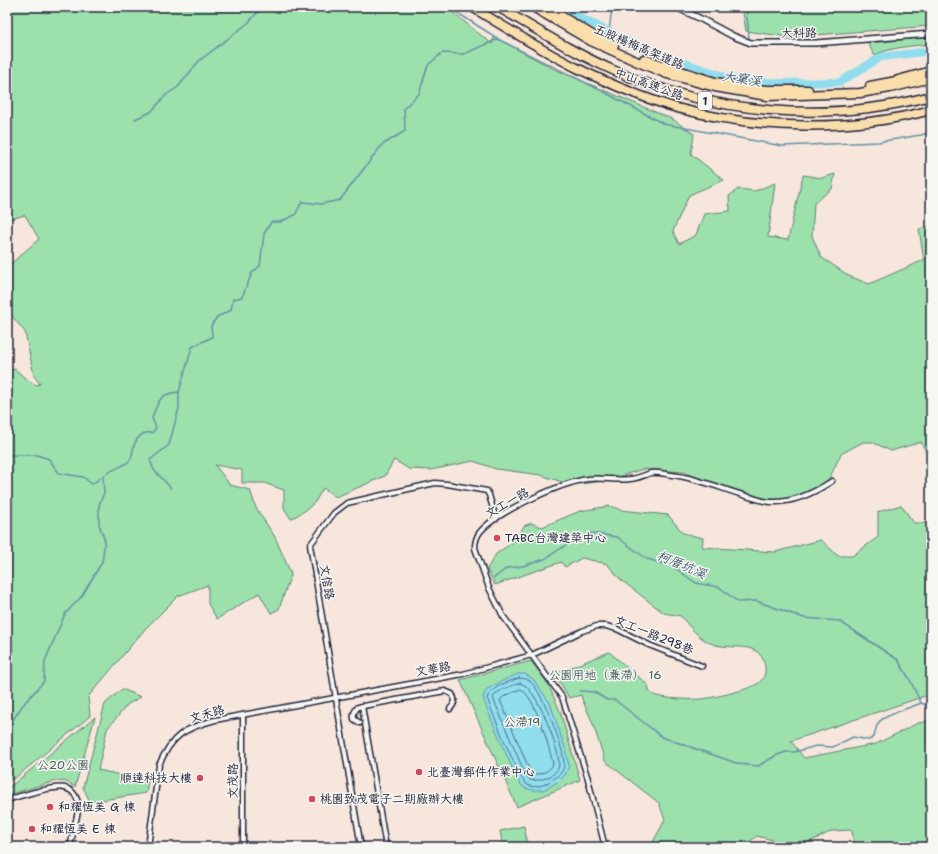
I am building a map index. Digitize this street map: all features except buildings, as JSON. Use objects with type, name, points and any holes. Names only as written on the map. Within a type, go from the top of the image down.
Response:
[{"type":"highway","name":"中山高速公路","points":[[472,7],[577,68],[613,85],[651,99],[690,110],[762,123],[806,126],[890,120],[931,110]]},
{"type":"highway","name":"中山高速公路","points":[[498,7],[613,70],[648,84],[705,101],[762,110],[802,112],[849,111],[886,106],[931,96]]},
{"type":"highway","name":"五股楊梅高架道路","points":[[533,7],[591,41],[667,74],[715,87],[766,96],[860,93],[890,88],[931,78]]},
{"type":"highway","name":"五股楊梅高架道路","points":[[546,7],[594,36],[640,58],[715,82],[766,90],[861,88],[891,82],[931,71]]},
{"type":"street","name":"大科路","points":[[676,7],[701,18],[733,36],[751,43],[816,43],[931,34]]},
{"type":"street","name":"文工一路","points":[[605,847],[588,779],[562,697],[503,616],[489,588],[476,555],[475,542],[480,532],[516,506],[569,484],[588,479],[631,480],[652,473],[671,474],[686,477],[729,492],[770,502],[792,500],[804,496],[832,481]]},
{"type":"street","name":"文信路","points":[[361,846],[310,545],[334,513],[343,505],[435,484],[447,484],[487,491],[496,519]]},
{"type":"street","name":"文工一路298巷","points":[[532,655],[597,626],[606,626],[617,629],[649,645],[702,666]]},
{"type":"street","name":"文華路","points":[[336,698],[463,674],[532,655]]},
{"type":"street","points":[[360,723],[354,719],[353,713],[356,709],[362,706],[444,691],[452,694],[454,699],[454,703],[450,709]]},
{"type":"street","name":"文禾路","points":[[148,847],[159,765],[164,753],[174,739],[185,731],[199,725],[243,715],[336,698]]},
{"type":"street","points":[[362,706],[386,847]]},
{"type":"street","name":"文茂路","points":[[243,715],[243,847]]},
{"type":"street","points":[[7,800],[54,788],[65,788],[72,790],[78,801],[79,807],[70,847]]},
{"type":"street","points":[[354,847],[361,846]]},
{"type":"green space","points":[[7,7],[446,7],[492,44],[494,37],[554,69],[672,119],[694,134],[691,154],[724,180],[689,195],[673,231],[679,244],[696,235],[704,214],[730,211],[729,196],[738,189],[755,191],[775,183],[768,237],[788,240],[803,175],[822,178],[835,174],[832,189],[814,203],[812,236],[821,257],[849,276],[869,284],[924,260],[919,229],[931,226],[931,461],[921,442],[891,451],[872,442],[863,442],[841,454],[828,481],[804,496],[774,502],[716,485],[684,472],[643,469],[605,481],[571,485],[541,475],[496,469],[473,461],[431,470],[409,469],[394,460],[385,476],[336,497],[323,488],[315,502],[306,510],[291,519],[284,508],[284,490],[264,483],[242,483],[242,470],[215,465],[230,485],[250,490],[256,508],[275,537],[291,574],[279,609],[271,613],[259,593],[217,619],[208,604],[208,585],[178,596],[145,629],[88,697],[90,716],[15,778],[7,780],[7,371],[15,369],[36,385],[40,384],[34,376],[25,332],[7,310],[7,267],[39,239],[25,215],[7,220]]},
{"type":"green space","points":[[742,7],[931,7],[931,26],[789,37],[746,31]]},
{"type":"green space","points":[[931,37],[931,44],[909,46],[874,55],[868,43]]},
{"type":"green space","name":"公園用地（兼滯） 16","points":[[901,505],[914,523],[926,523],[931,518],[931,694],[791,741],[804,758],[876,744],[918,723],[931,721],[931,847],[854,847],[852,830],[832,831],[799,847],[757,836],[743,847],[653,847],[654,840],[665,820],[659,803],[605,761],[592,721],[581,695],[569,698],[555,674],[609,652],[648,685],[649,691],[655,696],[673,699],[702,699],[733,693],[761,681],[764,676],[765,669],[763,659],[752,649],[719,646],[704,640],[687,624],[681,616],[664,613],[621,580],[607,564],[582,558],[565,567],[561,562],[495,585],[487,569],[496,554],[513,542],[524,526],[531,523],[542,527],[580,511],[610,506],[621,510],[668,515],[683,533],[703,538],[702,547],[775,552],[821,540],[838,556],[852,556],[878,537],[878,512]]},
{"type":"green space","name":"公滯19","points":[[531,661],[548,684],[560,711],[580,780],[517,807],[460,680]]},
{"type":"green space","points":[[122,689],[141,697],[128,704],[107,729],[98,770],[148,781],[146,793],[90,802],[83,787],[105,704]]},
{"type":"green space","name":"公20公園","points":[[95,717],[75,787],[67,782],[56,781],[7,795],[7,786],[11,786]]},
{"type":"green space","points":[[524,826],[528,847],[503,847],[500,831]]},
{"type":"water","name":"公滯19","points":[[518,674],[525,674],[533,679],[550,703],[565,748],[569,766],[565,775],[558,782],[543,790],[524,788],[517,779],[483,697],[487,689]]},
{"type":"waterway","points":[[135,119],[151,112],[166,95],[178,87],[199,61],[248,23],[257,13],[267,7]]},
{"type":"waterway","points":[[448,7],[497,38]]},
{"type":"waterway","name":"大窠溪","points":[[559,7],[650,52],[733,79],[779,83],[840,82],[881,57],[931,51]]},
{"type":"waterway","points":[[609,32],[612,7]]},
{"type":"waterway","points":[[746,7],[749,37]]},
{"type":"waterway","points":[[7,729],[22,706],[44,681],[45,661],[65,614],[82,596],[102,562],[105,541],[99,524],[99,505],[104,493],[103,476],[127,463],[132,458],[133,449],[140,436],[145,433],[152,433],[156,428],[152,418],[156,407],[164,396],[179,392],[192,347],[212,337],[211,326],[217,317],[231,310],[233,299],[242,297],[252,273],[260,266],[264,234],[271,222],[280,222],[295,215],[302,202],[321,204],[340,200],[382,145],[405,131],[404,108],[419,94],[428,65],[442,53],[464,54],[498,39],[664,124],[782,146],[878,142],[931,132]]},
{"type":"waterway","points":[[171,488],[154,470],[150,460],[169,445],[179,408],[179,392]]},
{"type":"waterway","points":[[7,455],[37,455],[49,459],[59,473],[83,477],[92,484],[102,477]]},
{"type":"waterway","name":"柯厝坑溪","points":[[494,578],[507,568],[523,566],[545,559],[566,545],[591,533],[617,537],[647,559],[672,566],[696,583],[719,587],[738,602],[756,601],[804,618],[839,621],[898,660],[921,703],[931,707]]},
{"type":"waterway","points":[[580,691],[594,692],[607,700],[615,700],[662,737],[739,764],[758,766],[777,755],[786,752],[795,752],[816,746],[833,747],[853,737],[869,740],[874,737],[877,725],[882,719],[921,703]]},
{"type":"place","name":"TABC台灣建築中心","points":[[497,538]]},
{"type":"place","name":"北臺灣郵件作業中心","points":[[419,772]]},
{"type":"place","name":"順達科技大樓","points":[[200,778]]},
{"type":"place","name":"桃園致茂電子二期廠辦大樓","points":[[312,799]]},
{"type":"place","name":"和耀恆美 G 棟","points":[[50,807]]},
{"type":"place","name":"和耀恆美 E 棟","points":[[32,829]]}]
